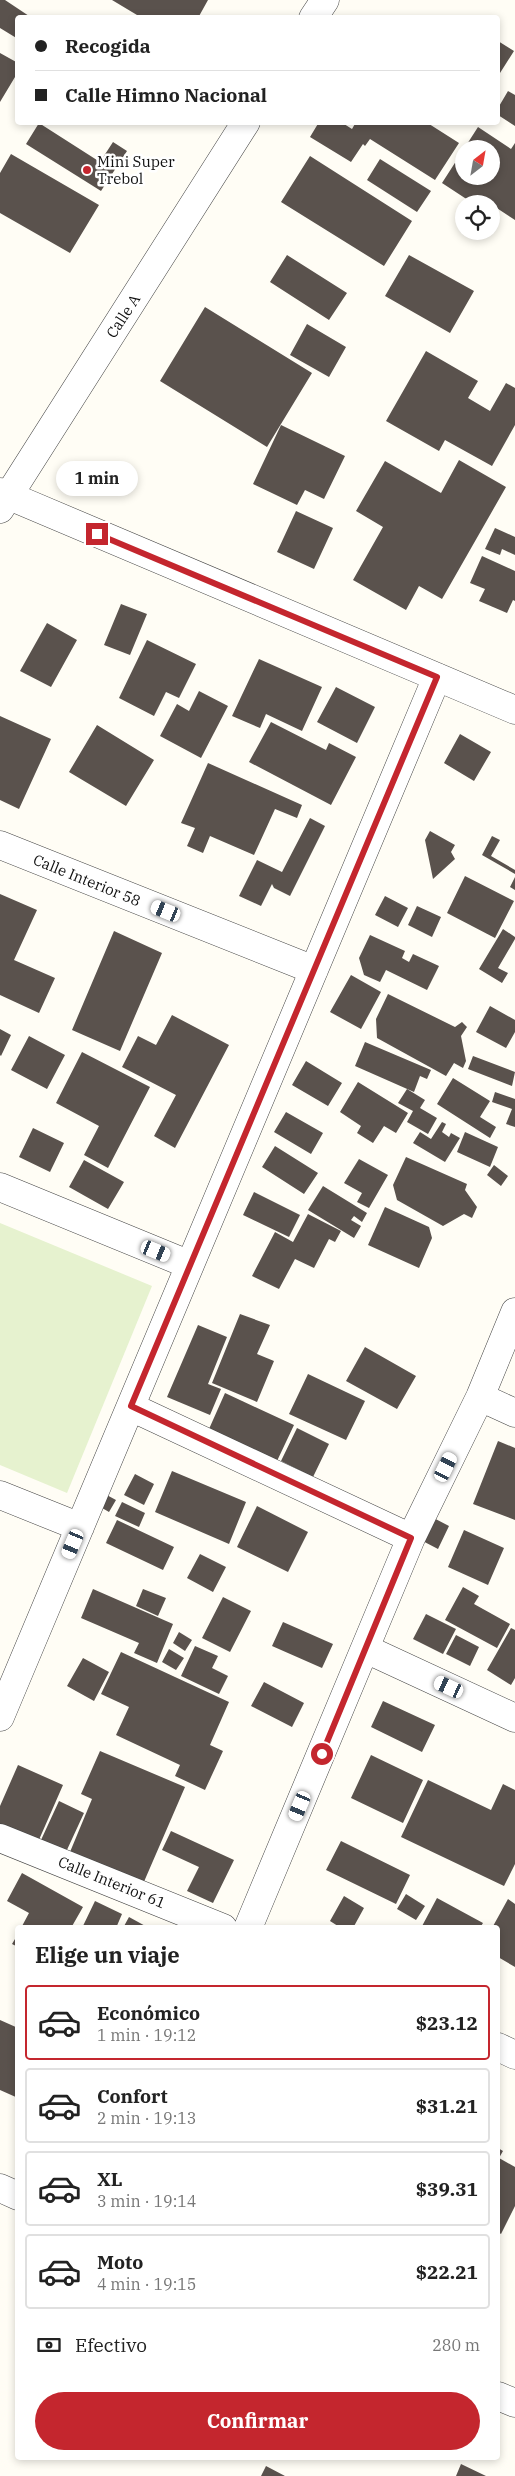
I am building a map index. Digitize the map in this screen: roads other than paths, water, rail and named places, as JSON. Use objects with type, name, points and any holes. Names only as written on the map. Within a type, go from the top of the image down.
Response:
[{"type":"street","points":[[315,15],[325,0]]},
{"type":"street","name":"Calle A","points":[[3,499],[244,125]]},
{"type":"street","points":[[3,499],[515,710]]},
{"type":"street","points":[[0,1717],[437,677]]},
{"type":"street","name":"Calle Interior 58","points":[[0,845],[314,970]]},
{"type":"street","points":[[0,1188],[190,1265]]},
{"type":"street","points":[[249,1925],[411,1538],[480,1397],[515,1312]]},
{"type":"street","points":[[480,1397],[515,1413]]},
{"type":"street","points":[[131,1406],[411,1538]]},
{"type":"street","points":[[0,1495],[80,1527]]},
{"type":"street","points":[[366,1649],[515,1718]]},
{"type":"street","name":"Calle Interior 61","points":[[0,1838],[216,1925]]},
{"type":"street","points":[[500,2048],[515,2055]]},
{"type":"street","points":[[0,2188],[15,2195]]},
{"type":"street","points":[[500,2397],[515,2403]]},
{"type":"place","name":"Mini Super Trebol","points":[[87,170]]}]
